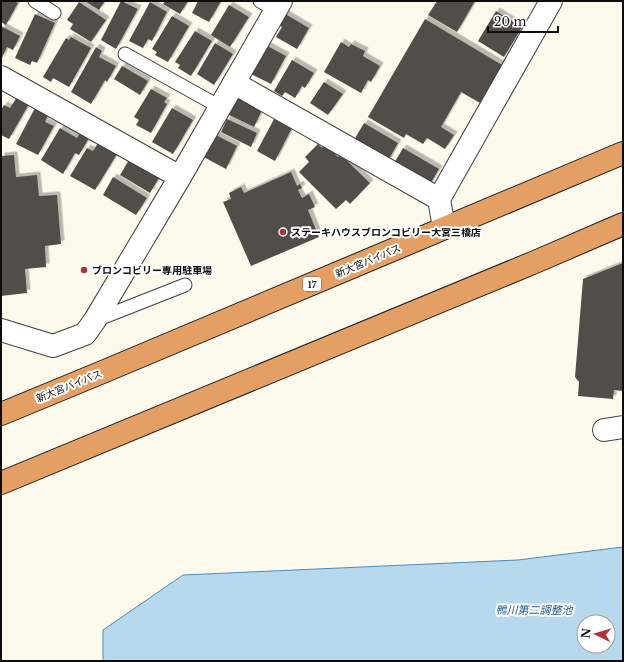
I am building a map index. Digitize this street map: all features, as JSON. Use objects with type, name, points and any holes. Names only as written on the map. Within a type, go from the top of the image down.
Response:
[{"type":"highway","name":"新大宮バイパス","points":[[1,414],[623,153]]},
{"type":"highway","points":[[1,483],[535,262],[623,224]]},
{"type":"street","points":[[444,228],[439,199],[551,1]]},
{"type":"street","points":[[1,330],[53,346],[85,334],[95,320],[234,83],[272,4]]},
{"type":"street","points":[[1,77],[180,176]]},
{"type":"street","points":[[234,83],[439,199]]},
{"type":"lane","points":[[35,1],[54,13]]},
{"type":"lane","points":[[124,54],[220,107]]},
{"type":"lane","points":[[95,320],[185,285]]},
{"type":"water","name":"鴨川第二調整池","points":[[623,547],[623,661],[103,661],[103,630],[183,575],[518,560]]},
{"type":"building","points":[[1,1],[14,1],[18,3],[6,25],[1,22]]},
{"type":"building","points":[[85,1],[105,1],[99,10]]},
{"type":"building","points":[[121,1],[138,9],[116,49],[101,40]]},
{"type":"building","points":[[165,1],[188,1],[180,14],[163,4]]},
{"type":"building","points":[[198,1],[221,1],[209,22],[192,13]]},
{"type":"building","points":[[437,1],[475,1],[457,32],[428,15]]},
{"type":"building","points":[[79,2],[106,20],[91,42],[70,29],[73,24],[67,20]]},
{"type":"building","points":[[150,2],[167,12],[152,41],[148,39],[143,48],[129,41]]},
{"type":"building","points":[[229,5],[249,17],[230,47],[211,35]]},
{"type":"building","points":[[496,11],[522,27],[504,57],[478,41]]},
{"type":"building","points":[[282,12],[309,28],[297,49],[276,37],[282,27],[276,23]]},
{"type":"building","points":[[35,14],[55,23],[37,63],[32,61],[30,65],[15,58]]},
{"type":"building","points":[[172,16],[189,26],[168,62],[155,55],[157,52],[152,49]]},
{"type":"building","points":[[425,19],[502,65],[480,103],[461,92],[441,127],[454,135],[445,149],[427,138],[423,144],[406,134],[404,138],[368,117]]},
{"type":"building","points":[[1,26],[20,36],[13,50],[7,47],[1,60]]},
{"type":"building","points":[[195,31],[212,41],[191,76],[178,68],[180,65],[175,62]]},
{"type":"building","points":[[71,37],[91,48],[69,87],[53,78],[51,82],[43,77],[66,38],[69,40]]},
{"type":"building","points":[[341,42],[349,47],[351,44],[365,51],[363,56],[380,66],[371,82],[368,80],[361,93],[324,72]]},
{"type":"building","points":[[215,43],[233,54],[214,85],[197,74]]},
{"type":"building","points":[[264,44],[286,56],[271,84],[249,73]]},
{"type":"building","points":[[96,47],[102,51],[99,57],[116,66],[107,82],[105,80],[91,104],[71,92]]},
{"type":"building","points":[[292,60],[314,73],[305,88],[302,86],[295,98],[285,92],[282,96],[274,91]]},
{"type":"building","points":[[122,66],[148,81],[140,95],[114,79]]},
{"type":"building","points":[[324,82],[343,94],[328,115],[310,103]]},
{"type":"building","points":[[151,89],[167,98],[164,102],[167,104],[151,133],[136,125],[139,120],[134,117]]},
{"type":"building","points":[[17,97],[29,104],[9,139],[1,135],[1,110],[4,105],[10,108]]},
{"type":"building","points":[[236,97],[262,110],[254,127],[227,114]]},
{"type":"building","points":[[36,106],[49,113],[45,122],[54,126],[38,155],[16,144]]},
{"type":"building","points":[[172,108],[193,120],[173,154],[152,142]]},
{"type":"building","points":[[227,119],[257,133],[251,147],[221,132]]},
{"type":"building","points":[[274,119],[292,128],[275,161],[257,151]]},
{"type":"building","points":[[364,123],[398,143],[388,161],[354,140]]},
{"type":"building","points":[[60,128],[77,138],[80,133],[89,138],[79,155],[75,153],[63,174],[41,160]]},
{"type":"building","points":[[212,133],[237,146],[226,169],[200,155]]},
{"type":"building","points":[[98,143],[117,154],[95,190],[70,176],[87,148],[93,151]]},
{"type":"building","points":[[318,144],[322,148],[325,144],[338,157],[340,154],[370,183],[350,204],[346,200],[336,209],[299,172],[309,162],[305,157]]},
{"type":"building","points":[[403,148],[439,169],[429,186],[393,165]]},
{"type":"building","points":[[14,155],[16,177],[37,175],[39,196],[57,195],[61,244],[45,246],[46,267],[25,269],[27,293],[1,296],[1,156]]},
{"type":"building","points":[[129,160],[159,178],[150,193],[120,175]]},
{"type":"building","points":[[291,172],[297,186],[300,184],[302,188],[298,190],[302,198],[309,194],[315,207],[308,210],[319,237],[251,266],[223,202],[231,199],[229,193],[241,187],[244,193]]},
{"type":"building","points":[[113,177],[147,198],[136,215],[103,195]]},
{"type":"building","points":[[623,263],[623,391],[614,390],[613,399],[578,396],[579,382],[575,377],[583,279]]},
{"type":"place","name":"ステーキハウスブロンコビリー大宮三橋店","points":[[283,232]]},
{"type":"place","name":"ブロンコビリー専用駐車場","points":[[84,270]]}]
